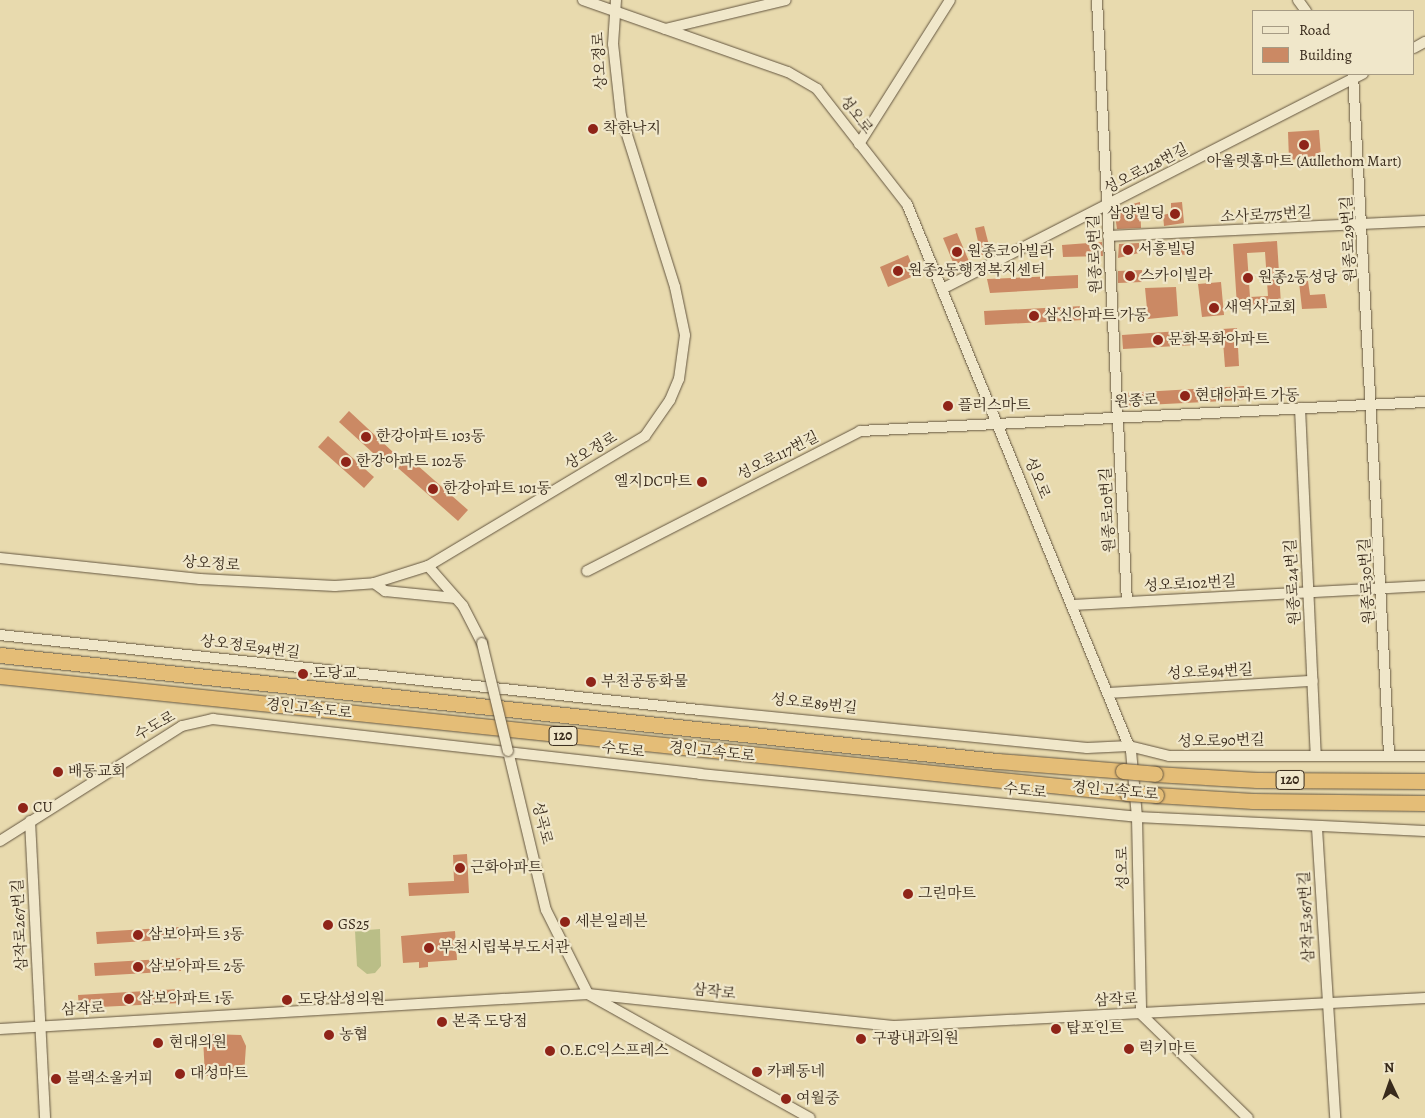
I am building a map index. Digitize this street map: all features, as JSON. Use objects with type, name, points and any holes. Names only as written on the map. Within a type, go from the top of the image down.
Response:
[{"type":"highway","name":"경인고속도로","points":[[0,655],[998,762],[1257,780],[1425,781]]},
{"type":"highway","name":"경인고속도로","points":[[0,676],[1156,795],[1425,803]]},
{"type":"street","name":"성오로","points":[[583,0],[788,72],[817,89],[907,204],[999,423],[1129,746],[1137,817],[1141,1014]]},
{"type":"street","name":"상오정로","points":[[0,558],[200,579],[335,586],[374,583],[428,566],[645,436],[679,379],[685,335],[682,311],[621,116],[613,52],[616,0]]},
{"type":"street","points":[[664,29],[786,0]]},
{"type":"street","points":[[860,144],[950,0]]},
{"type":"street","name":"원종로9번길","points":[[1097,0],[1118,417]]},
{"type":"street","name":"성오로128번길","points":[[942,290],[1357,75]]},
{"type":"street","name":"원종로29번길","points":[[1357,75],[1373,404]]},
{"type":"street","name":"소사로775번길","points":[[1108,236],[1425,221]]},
{"type":"street","name":"원종로","points":[[999,423],[1425,402]]},
{"type":"street","name":"원종로30번길","points":[[1373,404],[1383,588],[1389,756]]},
{"type":"street","name":"원종로24번길","points":[[1300,408],[1316,755]]},
{"type":"street","name":"원종로10번길","points":[[1118,417],[1127,602]]},
{"type":"street","name":"성오로117번길","points":[[587,571],[860,431],[999,423]]},
{"type":"street","name":"성곡로","points":[[428,566],[456,598],[482,643],[546,910],[588,994]]},
{"type":"street","points":[[374,583],[385,591],[456,598]]},
{"type":"street","name":"성오로102번길","points":[[1073,605],[1425,586]]},
{"type":"street","name":"상오정로94번길","points":[[0,635],[497,689]]},
{"type":"street","name":"성오로94번길","points":[[1109,693],[1313,681]]},
{"type":"street","name":"성오로89번길","points":[[497,689],[1086,748],[1129,746]]},
{"type":"street","name":"수도로","points":[[0,840],[182,726],[213,719],[700,774],[1137,817],[1317,828],[1425,831]]},
{"type":"street","name":"성오로90번길","points":[[1129,746],[1169,756],[1425,756]]},
{"type":"street","name":"삼작로267번길","points":[[30,821],[45,1118]]},
{"type":"street","name":"삼작로367번길","points":[[1317,828],[1335,1118]]},
{"type":"street","points":[[588,994],[809,1118]]},
{"type":"street","name":"삼작로","points":[[0,1029],[588,994],[895,1026],[1425,998]]},
{"type":"street","points":[[1141,1014],[1248,1118]]},
{"type":"green space","points":[[380,929],[381,966],[375,973],[367,974],[357,966],[355,931]]},
{"type":"building","name":"아울렛홈마트 (Aullethom Mart)","points":[[1319,130],[1321,157],[1289,160],[1288,132]]},
{"type":"building","points":[[1140,202],[1141,228],[1117,229],[1114,209]]},
{"type":"building","name":"삼양빌딩","points":[[1182,202],[1184,223],[1164,226],[1163,215],[1171,213],[1171,203]]},
{"type":"building","points":[[984,226],[991,253],[981,255],[975,228]]},
{"type":"building","name":"원종코아빌라","points":[[957,233],[971,266],[957,272],[943,238]]},
{"type":"building","points":[[1180,241],[1192,241],[1193,254],[1180,255]]},
{"type":"building","points":[[1277,241],[1281,304],[1237,306],[1233,244]],"holes":[[[1265,252],[1268,296],[1250,297],[1247,253]]]},
{"type":"building","points":[[1102,242],[1103,256],[1063,257],[1062,245]]},
{"type":"building","name":"서흥빌딩","points":[[1139,243],[1139,253],[1118,258],[1119,244]]},
{"type":"building","name":"원종2동행정복지센터","points":[[908,255],[916,275],[888,287],[880,267]]},
{"type":"building","name":"스카이빌라","points":[[1142,270],[1142,282],[1118,283],[1118,271]]},
{"type":"building","points":[[1078,275],[1078,288],[990,293],[987,279]]},
{"type":"building","points":[[1308,281],[1310,295],[1325,294],[1327,308],[1302,309],[1299,282]]},
{"type":"building","points":[[1221,282],[1224,315],[1202,317],[1198,284]]},
{"type":"building","points":[[1176,287],[1178,316],[1148,319],[1145,288]]},
{"type":"building","name":"삼신아파트 가동","points":[[1083,306],[1084,320],[985,325],[984,311]]},
{"type":"building","points":[[1237,328],[1239,366],[1225,367],[1222,329]]},
{"type":"building","name":"문화목화아파트","points":[[1194,330],[1195,345],[1123,349],[1122,335]]},
{"type":"building","name":"현대아파트 가동","points":[[1244,386],[1244,400],[1126,406],[1125,393]]},
{"type":"building","name":"한강아파트 103동","points":[[349,411],[394,453],[384,463],[339,422]]},
{"type":"building","name":"한강아파트 102동","points":[[328,436],[374,477],[364,488],[318,447]]},
{"type":"building","name":"한강아파트 101동","points":[[408,457],[468,510],[458,521],[398,468]]},
{"type":"building","name":"근화아파트","points":[[467,854],[469,893],[409,896],[408,883],[454,881],[453,855]]},
{"type":"building","name":"삼보아파트 3동","points":[[179,927],[180,939],[97,944],[96,932]]},
{"type":"building","name":"부천시립북부도서관","points":[[455,931],[457,960],[428,962],[428,967],[419,968],[419,962],[403,963],[401,936]]},
{"type":"building","name":"삼보아파트 2동","points":[[180,958],[181,971],[95,976],[94,963]]},
{"type":"building","name":"삼보아파트 1동","points":[[180,989],[181,1003],[79,1008],[78,995]]},
{"type":"building","points":[[209,1034],[241,1035],[246,1046],[244,1074],[205,1076],[203,1038]]},
{"type":"place","name":"착한낙지","points":[[593,129]]},
{"type":"place","name":"아울렛홈마트 (Aullethom Mart)","points":[[1304,145]]},
{"type":"place","name":"삼양빌딩","points":[[1175,214]]},
{"type":"place","name":"서흥빌딩","points":[[1128,250]]},
{"type":"place","name":"원종코아빌라","points":[[957,252]]},
{"type":"place","name":"원종2동행정복지센터","points":[[898,271]]},
{"type":"place","name":"스카이빌라","points":[[1130,276]]},
{"type":"place","name":"원종2동성당","points":[[1248,278]]},
{"type":"place","name":"새역사교회","points":[[1214,308]]},
{"type":"place","name":"삼신아파트 가동","points":[[1034,316]]},
{"type":"place","name":"문화목화아파트","points":[[1158,340]]},
{"type":"place","name":"현대아파트 가동","points":[[1185,396]]},
{"type":"place","name":"플러스마트","points":[[948,406]]},
{"type":"place","name":"한강아파트 103동","points":[[366,437]]},
{"type":"place","name":"한강아파트 102동","points":[[346,462]]},
{"type":"place","name":"엘지DC마트","points":[[702,482]]},
{"type":"place","name":"한강아파트 101동","points":[[433,489]]},
{"type":"place","name":"도당교","points":[[303,674]]},
{"type":"place","name":"부천공동화물","points":[[591,682]]},
{"type":"place","name":"배동교회","points":[[58,772]]},
{"type":"place","name":"CU","points":[[23,808]]},
{"type":"place","name":"근화아파트","points":[[460,868]]},
{"type":"place","name":"그린마트","points":[[908,894]]},
{"type":"place","name":"세븐일레븐","points":[[565,922]]},
{"type":"place","name":"GS25","points":[[328,925]]},
{"type":"place","name":"삼보아파트 3동","points":[[138,935]]},
{"type":"place","name":"부천시립북부도서관","points":[[429,948]]},
{"type":"place","name":"삼보아파트 2동","points":[[138,967]]},
{"type":"place","name":"삼보아파트 1동","points":[[129,999]]},
{"type":"place","name":"도당삼성의원","points":[[287,1000]]},
{"type":"place","name":"본죽 도당점","points":[[442,1022]]},
{"type":"place","name":"탑포인트","points":[[1056,1029]]},
{"type":"place","name":"농협","points":[[329,1035]]},
{"type":"place","name":"구광내과의원","points":[[861,1039]]},
{"type":"place","name":"현대의원","points":[[158,1043]]},
{"type":"place","name":"럭키마트","points":[[1129,1049]]},
{"type":"place","name":"O.E.C익스프레스","points":[[550,1051]]},
{"type":"place","name":"카페동네","points":[[757,1072]]},
{"type":"place","name":"대성마트","points":[[180,1074]]},
{"type":"place","name":"블랙소울커피","points":[[56,1079]]},
{"type":"place","name":"여월중","points":[[786,1099]]}]
